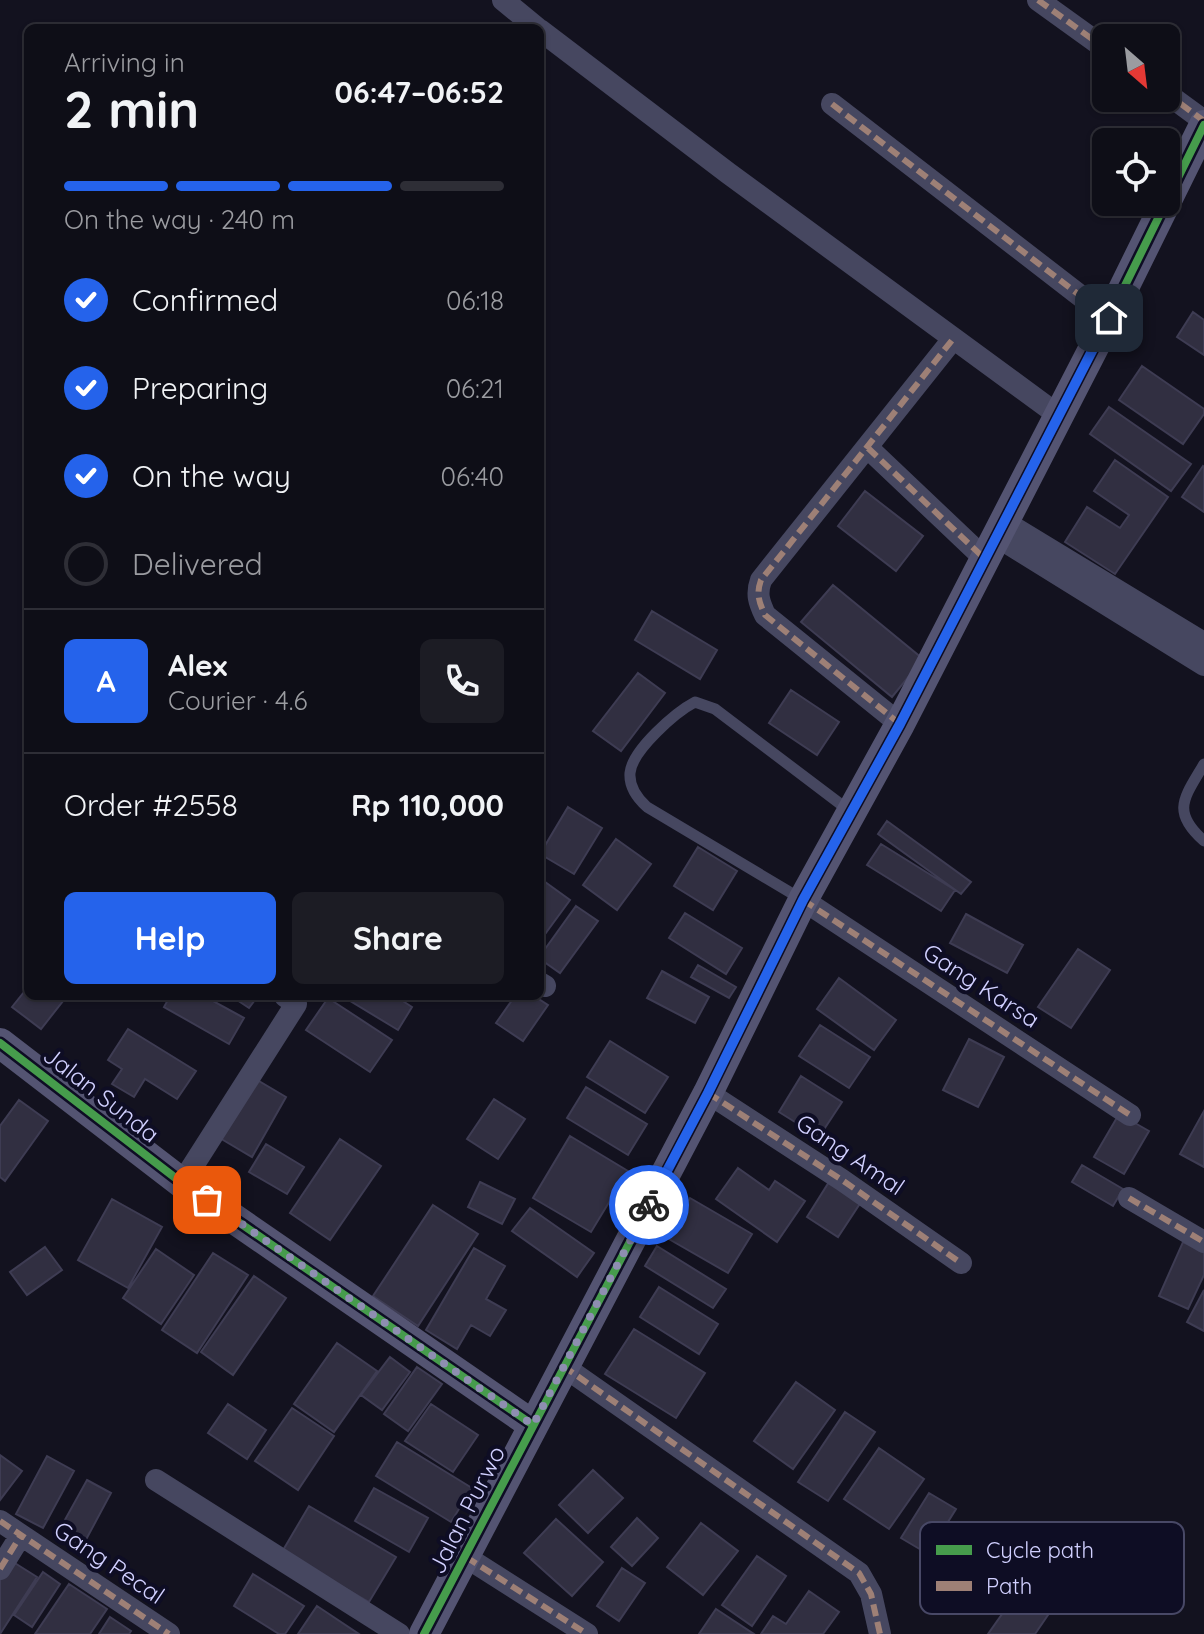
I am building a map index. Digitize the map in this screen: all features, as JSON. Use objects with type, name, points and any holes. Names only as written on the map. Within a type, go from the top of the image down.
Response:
[{"type":"street","points":[[503,0],[533,24]]},
{"type":"street","points":[[1038,0],[1092,39]]},
{"type":"street","points":[[544,33],[728,173],[1058,415]]},
{"type":"street","points":[[832,104],[1109,318]]},
{"type":"street","points":[[1180,104],[1204,123]]},
{"type":"street","name":"Jalan Purwo","points":[[424,1634],[708,1093],[803,900],[900,724],[1109,318],[1204,123]]},
{"type":"street","points":[[900,724],[765,615],[757,598],[761,580],[953,339]]},
{"type":"street","points":[[868,448],[995,539],[1204,665]]},
{"type":"street","points":[[995,539],[1204,643]]},
{"type":"street","name":"Gang Karsa","points":[[803,900],[1130,1115]]},
{"type":"street","points":[[182,1183],[292,1000]]},
{"type":"street","name":"Jalan Sunda","points":[[0,1043],[182,1183],[533,1425]]},
{"type":"street","name":"Gang Amal","points":[[708,1093],[842,1180],[961,1263]]},
{"type":"street","points":[[1129,1198],[1204,1242]]},
{"type":"street","points":[[563,1366],[859,1573],[871,1594],[880,1634]]},
{"type":"street","points":[[156,1480],[399,1634]]},
{"type":"street","name":"Gang Pecal","points":[[0,1521],[169,1634]]},
{"type":"street","points":[[0,1569],[21,1535]]},
{"type":"street","points":[[466,1557],[587,1634]]},
{"type":"lane","points":[[803,900],[647,807],[634,791],[632,765],[661,728],[680,710],[695,702],[715,709],[852,812]]},
{"type":"lane","points":[[1204,764],[1183,801],[1182,809],[1189,827],[1204,841]]},
{"type":"building","points":[[1193,312],[1204,320],[1204,355],[1177,337]]},
{"type":"building","points":[[1142,366],[1204,409],[1204,414],[1183,444],[1119,400]]},
{"type":"building","points":[[1109,407],[1191,464],[1171,491],[1090,434]]},
{"type":"building","points":[[1115,460],[1168,497],[1115,574],[1065,542],[1087,507],[1120,528],[1129,515],[1094,491]]},
{"type":"building","points":[[1204,467],[1204,512],[1182,497]]},
{"type":"building","points":[[865,491],[923,536],[896,571],[838,526]]},
{"type":"building","points":[[833,585],[923,659],[892,697],[801,622]]},
{"type":"building","points":[[652,611],[717,650],[700,679],[635,640]]},
{"type":"building","points":[[638,673],[665,693],[621,751],[593,731]]},
{"type":"building","points":[[791,690],[839,722],[817,755],[769,723]]},
{"type":"building","points":[[568,807],[602,828],[574,874],[544,856],[544,847]]},
{"type":"building","points":[[887,821],[971,882],[961,894],[878,834]]},
{"type":"building","points":[[616,839],[651,864],[617,910],[583,885]]},
{"type":"building","points":[[881,844],[955,890],[941,911],[867,865]]},
{"type":"building","points":[[698,847],[737,871],[713,910],[674,886]]},
{"type":"building","points":[[544,881],[570,900],[544,936]]},
{"type":"building","points":[[576,906],[598,921],[560,973],[544,962],[544,950]]},
{"type":"building","points":[[685,913],[742,948],[726,974],[669,938]]},
{"type":"building","points":[[966,914],[1023,945],[1007,973],[950,943]]},
{"type":"building","points":[[1078,949],[1110,970],[1071,1028],[1038,1007]]},
{"type":"building","points":[[698,965],[736,987],[729,998],[691,977]]},
{"type":"building","points":[[662,971],[709,997],[695,1023],[647,998]]},
{"type":"building","points":[[839,978],[896,1020],[874,1050],[817,1009]]},
{"type":"building","points":[[24,992],[24,1000],[64,1000],[41,1029],[12,1007]]},
{"type":"building","points":[[168,1000],[211,1000],[244,1018],[229,1044],[164,1007]]},
{"type":"building","points":[[237,1000],[255,1000],[249,1008]]},
{"type":"building","points":[[327,1000],[331,1000],[392,1040],[370,1072],[306,1030]]},
{"type":"building","points":[[349,1000],[401,1000],[412,1007],[398,1030]]},
{"type":"building","points":[[512,1000],[540,1000],[548,1005],[523,1041],[496,1023]]},
{"type":"building","points":[[820,1025],[870,1057],[849,1088],[799,1056]]},
{"type":"building","points":[[128,1029],[196,1071],[177,1099],[145,1079],[134,1097],[112,1084],[122,1069],[108,1060]]},
{"type":"building","points":[[969,1039],[1004,1057],[978,1107],[943,1090]]},
{"type":"building","points":[[610,1041],[668,1077],[645,1113],[587,1077]]},
{"type":"building","points":[[801,1076],[842,1102],[819,1137],[779,1112]]},
{"type":"building","points":[[252,1077],[286,1097],[252,1157],[218,1137]]},
{"type":"building","points":[[586,1087],[647,1124],[628,1155],[567,1118]]},
{"type":"building","points":[[494,1099],[525,1119],[498,1159],[467,1139]]},
{"type":"building","points":[[19,1100],[48,1121],[5,1181],[0,1177],[0,1126]]},
{"type":"building","points":[[1204,1111],[1204,1167],[1180,1154]]},
{"type":"building","points":[[1119,1114],[1149,1131],[1124,1174],[1094,1157]]},
{"type":"building","points":[[570,1136],[628,1171],[591,1232],[533,1198]]},
{"type":"building","points":[[340,1139],[381,1166],[330,1240],[290,1213]]},
{"type":"building","points":[[266,1144],[304,1167],[287,1194],[249,1172]]},
{"type":"building","points":[[1082,1165],[1123,1189],[1113,1206],[1072,1182]]},
{"type":"building","points":[[738,1168],[769,1190],[775,1181],[805,1201],[777,1242],[716,1199]]},
{"type":"building","points":[[480,1182],[515,1199],[502,1224],[468,1207]]},
{"type":"building","points":[[829,1182],[861,1202],[838,1237],[807,1217]]},
{"type":"building","points":[[690,1198],[752,1234],[728,1273],[667,1238]]},
{"type":"building","points":[[112,1199],[162,1227],[128,1288],[78,1260]]},
{"type":"building","points":[[433,1205],[478,1234],[418,1326],[373,1296]]},
{"type":"building","points":[[530,1208],[594,1253],[577,1277],[512,1231]]},
{"type":"building","points":[[1183,1242],[1204,1252],[1204,1275],[1188,1309],[1159,1296]]},
{"type":"building","points":[[657,1246],[726,1289],[713,1308],[645,1266]]},
{"type":"building","points":[[45,1247],[62,1270],[27,1295],[10,1272]]},
{"type":"building","points":[[474,1248],[505,1266],[486,1299],[506,1310],[490,1336],[471,1325],[457,1349],[426,1330]]},
{"type":"building","points":[[156,1249],[194,1275],[161,1324],[123,1298]]},
{"type":"building","points":[[213,1253],[248,1275],[197,1353],[162,1330]]},
{"type":"building","points":[[254,1276],[286,1298],[233,1375],[201,1352]]},
{"type":"building","points":[[659,1287],[718,1324],[699,1354],[640,1317]]},
{"type":"building","points":[[1204,1290],[1204,1331],[1187,1322]]},
{"type":"building","points":[[634,1329],[705,1373],[676,1418],[605,1374]]},
{"type":"building","points":[[337,1343],[377,1371],[334,1432],[294,1404]]},
{"type":"building","points":[[390,1357],[410,1372],[382,1410],[361,1395]]},
{"type":"building","points":[[417,1367],[442,1384],[408,1431],[384,1414]]},
{"type":"building","points":[[796,1382],[835,1410],[793,1469],[754,1441]]},
{"type":"building","points":[[228,1404],[266,1430],[247,1459],[208,1433]]},
{"type":"building","points":[[431,1404],[478,1435],[453,1472],[405,1441]]},
{"type":"building","points":[[292,1408],[334,1436],[298,1490],[255,1461]]},
{"type":"building","points":[[845,1412],[875,1432],[828,1501],[798,1482]]},
{"type":"building","points":[[397,1442],[472,1488],[451,1522],[376,1476]]},
{"type":"building","points":[[879,1448],[924,1479],[889,1529],[844,1499]]},
{"type":"building","points":[[0,1455],[22,1471],[0,1500]]},
{"type":"building","points":[[47,1456],[74,1471],[43,1528],[16,1514]]},
{"type":"building","points":[[593,1470],[623,1498],[588,1533],[559,1505]]},
{"type":"building","points":[[87,1480],[111,1493],[81,1549],[56,1536]]},
{"type":"building","points":[[374,1488],[428,1518],[409,1552],[355,1521]]},
{"type":"building","points":[[929,1493],[956,1509],[948,1522],[920,1522],[920,1549],[901,1538]]},
{"type":"building","points":[[309,1506],[396,1557],[369,1602],[282,1552]]},
{"type":"building","points":[[637,1518],[658,1538],[632,1566],[611,1547]]},
{"type":"building","points":[[556,1519],[603,1562],[572,1596],[524,1553]]},
{"type":"building","points":[[701,1523],[738,1551],[703,1595],[667,1567]]},
{"type":"building","points":[[757,1556],[786,1576],[752,1626],[722,1605]]},
{"type":"building","points":[[10,1560],[37,1577],[0,1634],[0,1575]]},
{"type":"building","points":[[622,1568],[645,1583],[619,1621],[597,1606]]},
{"type":"building","points":[[43,1572],[60,1584],[32,1627],[14,1615]]},
{"type":"building","points":[[253,1574],[304,1606],[285,1634],[279,1634],[234,1606]]},
{"type":"building","points":[[69,1584],[107,1609],[90,1634],[35,1634]]},
{"type":"building","points":[[809,1591],[839,1612],[823,1634],[761,1634],[773,1616],[786,1624]]},
{"type":"building","points":[[317,1606],[359,1634],[298,1634]]},
{"type":"building","points":[[716,1609],[754,1634],[699,1634]]},
{"type":"building","points":[[1002,1614],[1049,1614],[1035,1634],[988,1634]]},
{"type":"building","points":[[110,1617],[131,1631],[129,1634],[99,1634]]},
{"type":"marked path","points":[[1038,0],[1092,39]]},
{"type":"marked path","points":[[1180,103],[1204,121]]},
{"type":"marked path","points":[[832,104],[1109,318]]},
{"type":"marked path","points":[[900,724],[765,615],[759,590],[761,580],[953,339]]},
{"type":"marked path","points":[[868,448],[985,559]]},
{"type":"marked path","points":[[803,900],[1130,1115]]},
{"type":"marked path","points":[[708,1093],[842,1180],[961,1263]]},
{"type":"marked path","points":[[1129,1198],[1204,1242]]},
{"type":"marked path","points":[[563,1366],[859,1573],[871,1594],[880,1634]]},
{"type":"marked path","points":[[0,1521],[169,1634]]},
{"type":"marked path","points":[[0,1569],[21,1535]]},
{"type":"marked path","points":[[466,1557],[587,1634]]},
{"type":"cycle path","points":[[424,1634],[708,1093],[803,900],[900,724],[1109,318],[1204,125]]},
{"type":"cycle path","points":[[0,1043],[182,1183],[533,1425]]},
{"type":"way so far","points":[[207,1200],[533,1425],[649,1205]]},
{"type":"route","points":[[649,1205],[803,900],[900,724],[1109,318]]}]
